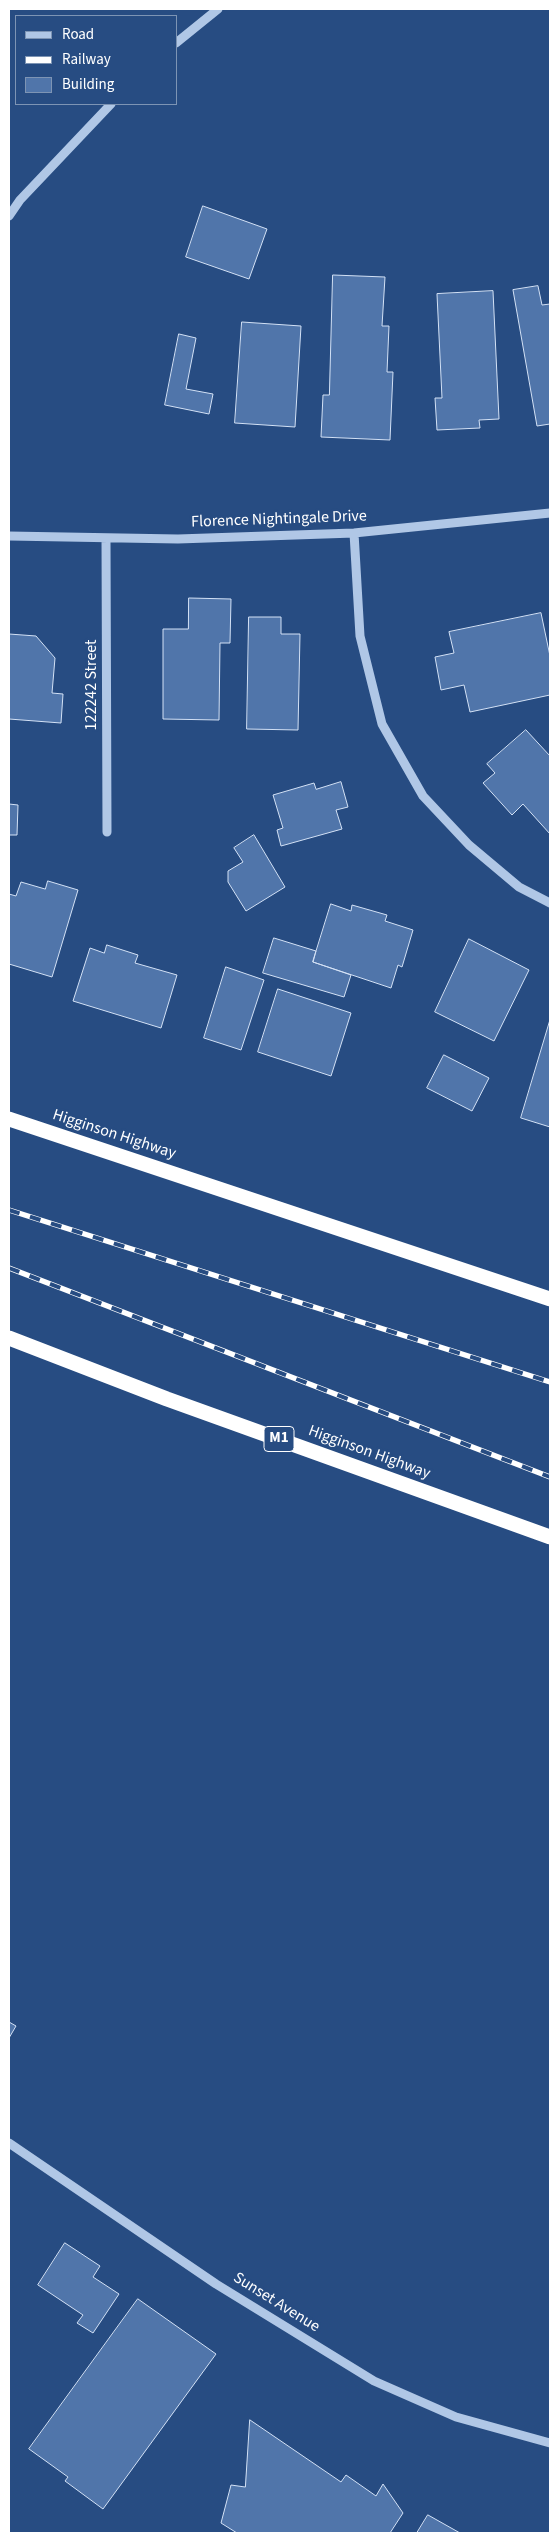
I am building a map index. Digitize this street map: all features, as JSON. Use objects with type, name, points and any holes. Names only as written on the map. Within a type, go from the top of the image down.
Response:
[{"type":"highway","name":"Higginson Highway","points":[[9,1119],[550,1299]]},
{"type":"highway","name":"Higginson Highway","points":[[9,1338],[167,1399],[550,1537]]},
{"type":"street","points":[[178,41],[218,9]]},
{"type":"street","points":[[9,216],[20,200],[110,105]]},
{"type":"street","name":"Florence Nightingale Drive","points":[[9,536],[178,539],[354,533],[550,514]]},
{"type":"street","points":[[354,533],[360,636],[382,724],[423,796],[429,803],[469,845],[518,886],[550,904]]},
{"type":"street","name":"122242 Street","points":[[106,538],[107,832]]},
{"type":"street","name":"Sunset Avenue","points":[[9,2143],[216,2284],[374,2381],[456,2417],[550,2443]]},
{"type":"building","points":[[203,206],[267,229],[249,279],[186,257]]},
{"type":"building","points":[[333,275],[385,277],[382,326],[389,326],[387,372],[393,372],[390,440],[321,437],[323,395],[329,395]]},
{"type":"building","points":[[538,286],[542,305],[550,304],[550,424],[537,426],[513,290]]},
{"type":"building","points":[[493,291],[499,419],[479,420],[480,428],[437,430],[435,398],[442,398],[437,294]]},
{"type":"building","points":[[242,322],[301,326],[295,427],[235,423]]},
{"type":"building","points":[[179,334],[196,338],[186,389],[213,394],[209,414],[165,405]]},
{"type":"building","points":[[189,598],[231,599],[230,643],[220,643],[219,720],[163,719],[163,629],[188,629]]},
{"type":"building","points":[[541,613],[550,656],[550,695],[470,712],[464,685],[441,690],[435,657],[454,653],[449,632]]},
{"type":"building","points":[[249,617],[281,617],[281,634],[300,634],[298,730],[247,729]]},
{"type":"building","points":[[9,634],[36,636],[55,658],[52,693],[63,694],[61,723],[9,719]]},
{"type":"building","points":[[526,730],[550,756],[550,834],[523,804],[512,815],[483,783],[495,773],[487,764]]},
{"type":"building","points":[[341,782],[348,807],[336,810],[342,829],[281,846],[277,830],[283,828],[273,795],[314,783],[316,789]]},
{"type":"building","points":[[9,804],[18,805],[17,835],[9,835]]},
{"type":"building","points":[[254,835],[285,887],[246,911],[228,882],[228,871],[243,862],[234,848]]},
{"type":"building","points":[[48,881],[78,890],[52,977],[9,964],[9,894],[16,896],[21,882],[45,889]]},
{"type":"building","points":[[331,904],[351,911],[352,905],[387,915],[385,921],[413,930],[402,967],[398,965],[391,988],[313,962]]},
{"type":"building","points":[[274,938],[316,951],[313,962],[351,975],[344,997],[263,973]]},
{"type":"building","points":[[469,939],[529,970],[494,1041],[435,1012]]},
{"type":"building","points":[[107,945],[138,955],[135,963],[177,975],[161,1028],[73,1001],[90,948],[104,953]]},
{"type":"building","points":[[226,967],[264,980],[241,1050],[204,1038]]},
{"type":"building","points":[[278,989],[351,1013],[331,1076],[258,1052]]},
{"type":"building","points":[[550,1020],[550,1127],[521,1118]]},
{"type":"building","points":[[444,1055],[489,1078],[472,1111],[427,1088]]},
{"type":"building","points":[[9,2022],[16,2026],[9,2038]]},
{"type":"building","points":[[65,2243],[100,2266],[93,2277],[119,2294],[93,2333],[77,2323],[83,2315],[38,2285]]},
{"type":"building","points":[[138,2299],[216,2354],[103,2509],[65,2481],[68,2477],[29,2449]]},
{"type":"building","points":[[250,2420],[341,2482],[346,2475],[376,2496],[383,2484],[403,2513],[390,2533],[237,2533],[221,2523],[231,2485],[245,2487]]},
{"type":"building","points":[[428,2515],[460,2533],[417,2533]]},
{"type":"railway","points":[[9,1210],[550,1382]]},
{"type":"railway","points":[[9,1268],[550,1477]]}]
